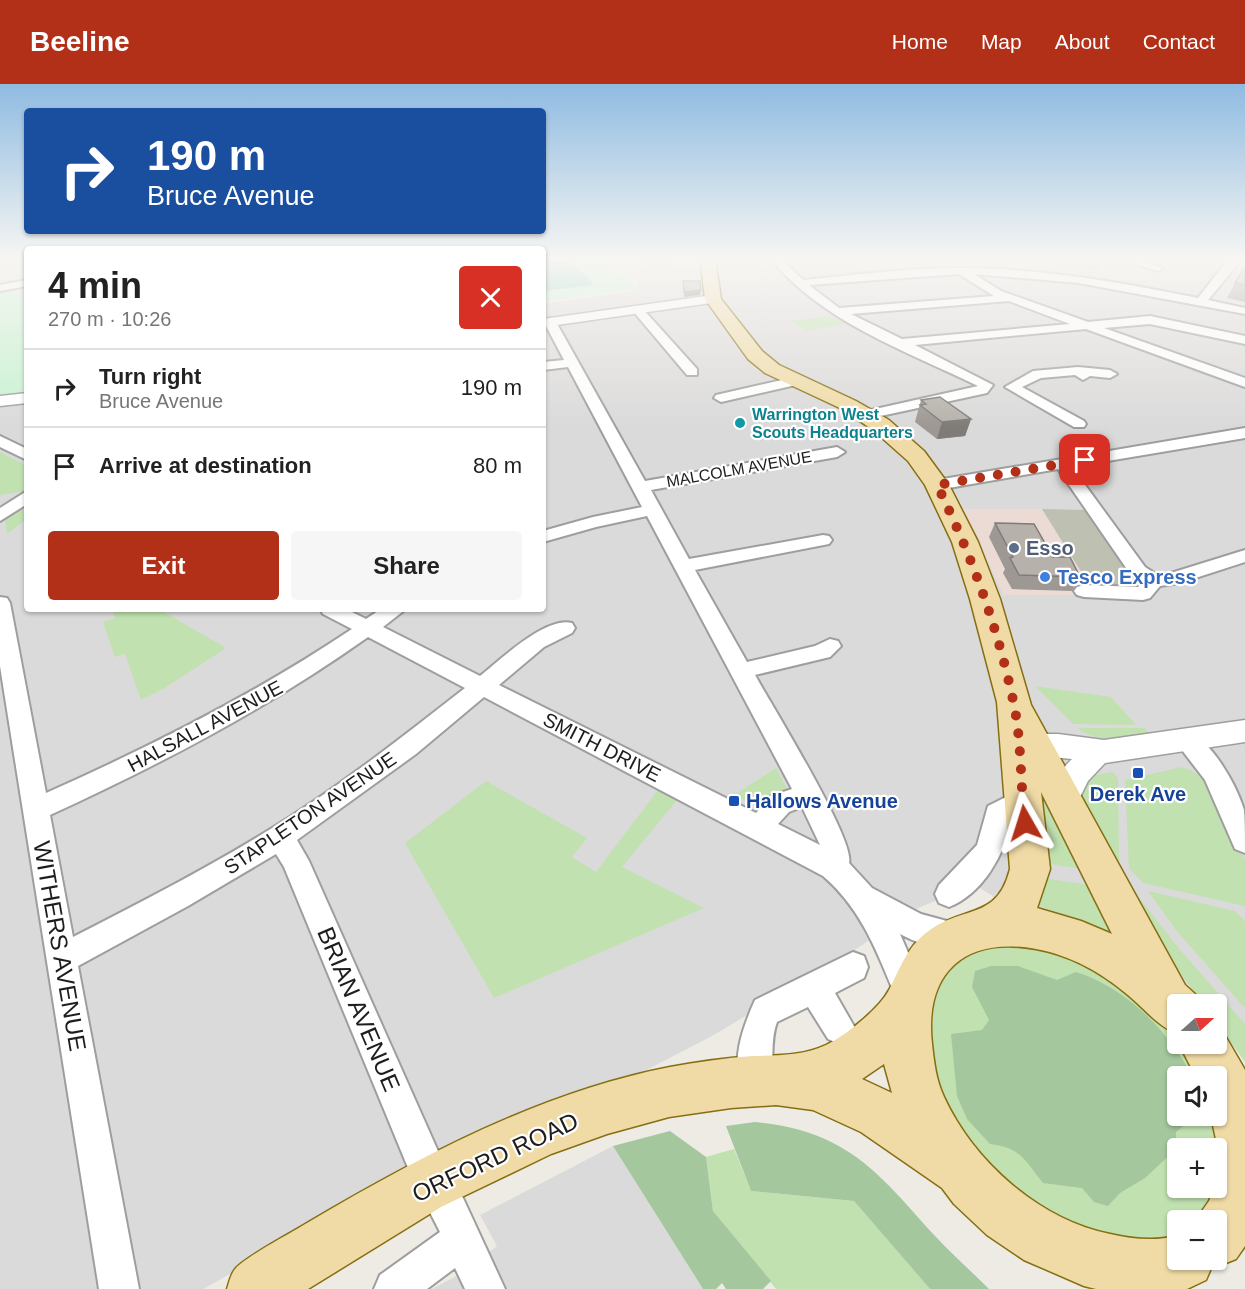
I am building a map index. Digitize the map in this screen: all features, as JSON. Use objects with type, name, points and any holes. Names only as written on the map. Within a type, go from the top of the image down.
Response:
[{"type":"main road","points":[[725,315],[755,355],[772,369],[867,415],[916,456],[937,485],[965,542],[986,599],[1028,753],[1022,800],[1030,869],[1026,890],[1010,915],[967,919],[921,970],[908,1000],[905,1043],[913,1083],[931,1126],[959,1168],[990,1201],[1027,1230],[1067,1252],[1108,1265],[1147,1269],[1167,1264]]},
{"type":"main road","points":[[1028,753],[1064,798],[1167,995]]},
{"type":"main road","points":[[967,919],[1029,927],[1064,935],[1100,950],[1135,972],[1167,1001]]},
{"type":"main road","name":"ORFORD ROAD","points":[[256,1289],[362,1222],[433,1182],[537,1134],[613,1105],[700,1086],[772,1081],[842,1065],[864,1052],[908,1000]]},
{"type":"main road","points":[[1209,1054],[1231,1095],[1240,1122],[1245,1154]]},
{"type":"main road","name":"ORFORD ROAD","points":[[772,1081],[815,1086],[879,1113],[926,1142],[959,1168]]},
{"type":"main road","points":[[1231,1227],[1243,1191],[1245,1163]]},
{"type":"street","points":[[593,315],[546,322],[572,363],[641,486],[808,794],[835,846],[837,857],[833,868]]},
{"type":"street","points":[[642,315],[692,372]]},
{"type":"street","points":[[843,315],[986,387]]},
{"type":"street","points":[[1056,315],[1245,383]]},
{"type":"street","points":[[898,343],[1150,320],[1245,340]]},
{"type":"street","points":[[546,366],[572,363]]},
{"type":"street","points":[[867,415],[986,387],[1012,387],[1038,374],[1110,374]]},
{"type":"street","points":[[721,398],[795,381]]},
{"type":"street","points":[[1012,387],[1075,419]]},
{"type":"street","points":[[0,401],[24,398]]},
{"type":"street","points":[[937,485],[1245,433]]},
{"type":"street","points":[[3,444],[24,454]]},
{"type":"street","name":"MALCOLM AVENUE","points":[[641,486],[837,452]]},
{"type":"street","points":[[1062,464],[1138,571],[1154,581],[1173,579],[1245,556]]},
{"type":"street","points":[[0,498],[24,496]]},
{"type":"street","points":[[0,516],[24,498]]},
{"type":"street","points":[[546,536],[592,522],[653,510]]},
{"type":"street","points":[[684,566],[823,540]]},
{"type":"street","points":[[1084,591],[1143,594],[1154,581]]},
{"type":"street","name":"WITHERS AVENUE","points":[[0,603],[119,1289]]},
{"type":"street","name":"SMITH DRIVE","points":[[336,612],[759,827],[833,868],[865,899],[916,927],[967,919]]},
{"type":"street","name":"HALSALL AVENUE","points":[[37,809],[135,765],[204,729],[288,681],[391,612]]},
{"type":"street","name":"STAPLETON AVENUE","points":[[63,958],[178,897],[280,837],[407,747],[537,642],[565,628]]},
{"type":"street","points":[[741,672],[822,652],[830,646]]},
{"type":"street","points":[[1014,702],[1042,724],[1094,751]]},
{"type":"street","points":[[1028,753],[1094,751],[1187,741],[1245,731]]},
{"type":"street","points":[[1187,741],[1215,774],[1245,841]]},
{"type":"street","points":[[1064,798],[1077,773],[1094,751]]},
{"type":"street","points":[[759,827],[780,804],[808,794]]},
{"type":"street","points":[[967,919],[988,855],[996,838],[997,814],[1022,800]]},
{"type":"street","name":"BRIAN AVENUE","points":[[280,837],[295,861],[433,1182],[486,1289]]},
{"type":"street","name":"SMITH DRIVE","points":[[865,899],[893,950],[908,1000]]},
{"type":"street","points":[[772,1081],[756,1035],[766,1011],[854,967]]},
{"type":"street","points":[[814,987],[840,1028]]},
{"type":"street","points":[[1211,1054],[1245,1092]]},
{"type":"street","points":[[394,1289],[462,1239]]},
{"type":"shaded area","points":[[546,315],[1245,315],[1245,1054],[1227,1042],[1227,994],[1167,994],[1167,1005],[975,885],[918,908],[835,963],[712,1036],[575,1107],[301,1235],[203,1289],[0,1289],[0,395],[24,391],[24,612],[546,612]]},
{"type":"shaded area","points":[[962,509],[1042,509],[1090,586],[1076,586],[1081,595],[1004,595]]},
{"type":"shaded area","points":[[1042,509],[1085,510],[1138,587],[1090,586]]},
{"type":"shaded area","points":[[613,1146],[703,1289],[432,1289],[464,1272],[497,1246],[480,1215]]},
{"type":"green space","points":[[0,315],[24,315],[24,391],[0,395]]},
{"type":"green space","points":[[828,316],[847,323],[807,331],[792,321]]},
{"type":"green space","points":[[0,452],[24,464],[24,491],[0,495]]},
{"type":"green space","points":[[24,503],[24,521],[7,534],[5,517]]},
{"type":"green space","points":[[113,612],[164,612],[226,648],[163,689],[141,700],[125,654],[115,657],[103,622],[115,618]]},
{"type":"green space","points":[[1035,686],[1111,697],[1136,725],[1073,724]]},
{"type":"green space","points":[[1078,728],[1145,728],[1152,737],[1103,738],[1085,733]]},
{"type":"green space","points":[[1182,767],[1194,772],[1204,780],[1219,814],[1226,817],[1245,860],[1245,906],[1143,883],[1129,868],[1125,780]]},
{"type":"green space","points":[[776,768],[788,791],[768,799],[759,808],[734,795]]},
{"type":"green space","points":[[1113,772],[1118,779],[1119,864],[1079,802],[1084,780],[1091,776]]},
{"type":"green space","points":[[486,781],[587,838],[572,857],[596,872],[658,790],[677,800],[622,867],[704,908],[494,998],[405,843]]},
{"type":"green space","points":[[1039,787],[1089,870],[1042,863],[1039,839],[1048,833]]},
{"type":"green space","points":[[1042,878],[1097,886],[1113,935],[1035,904]]},
{"type":"green space","points":[[1129,885],[1219,994],[1195,994],[1169,957]]},
{"type":"green space","points":[[1148,891],[1235,911],[1245,921],[1245,1008],[1176,930]]},
{"type":"green space","points":[[1006,938],[1095,960],[1167,1021],[1167,1054],[1194,1054],[1201,1066],[1167,1066],[1167,1126],[1218,1126],[1219,1138],[1167,1138],[1167,1198],[1217,1198],[1211,1210],[1167,1210],[1167,1241],[1117,1250],[1006,1199],[932,1099],[921,1004],[968,947]]},
{"type":"green space","points":[[991,966],[1018,966],[1057,980],[1076,972],[1095,979],[1129,1000],[1144,1013],[1167,1038],[1167,1054],[1179,1054],[1187,1066],[1167,1066],[1167,1126],[1183,1126],[1176,1132],[1176,1138],[1167,1138],[1167,1157],[1145,1178],[1120,1193],[1108,1206],[1094,1202],[1082,1188],[1043,1183],[1021,1156],[1009,1148],[990,1144],[967,1119],[957,1096],[951,1034],[982,1030],[989,1020],[972,987],[975,971]]},
{"type":"green space","points":[[1227,1003],[1245,1024],[1245,1062],[1227,1037]]},
{"type":"green space","points":[[755,1122],[806,1132],[825,1139],[850,1153],[877,1174],[942,1244],[989,1289],[930,1289],[854,1201],[751,1191],[726,1126]]},
{"type":"green space","points":[[670,1131],[706,1157],[713,1211],[771,1281],[763,1289],[726,1289],[722,1283],[716,1289],[703,1289],[613,1146]]},
{"type":"green space","points":[[734,1149],[751,1191],[854,1201],[930,1289],[776,1289],[713,1211],[706,1157]]},
{"type":"building","points":[[940,397],[971,419],[942,422],[920,405],[926,404],[921,400]]},
{"type":"building","points":[[995,523],[1034,524],[1053,557],[1070,557],[1080,577],[1019,575],[1010,558],[1013,557]]},
{"type":"place","name":"Warrington West Scouts Headquarters","points":[[740,423]]},
{"type":"place","name":"Esso","points":[[1014,548]]},
{"type":"place","name":"Tesco Express","points":[[1045,577]]},
{"type":"place","name":"Derek Ave","points":[[1138,773]]},
{"type":"place","name":"Hallows Avenue","points":[[734,801]]},
{"type":"route","points":[[1025,823],[1014,702],[986,599],[965,542],[937,485],[1085,460]]}]
